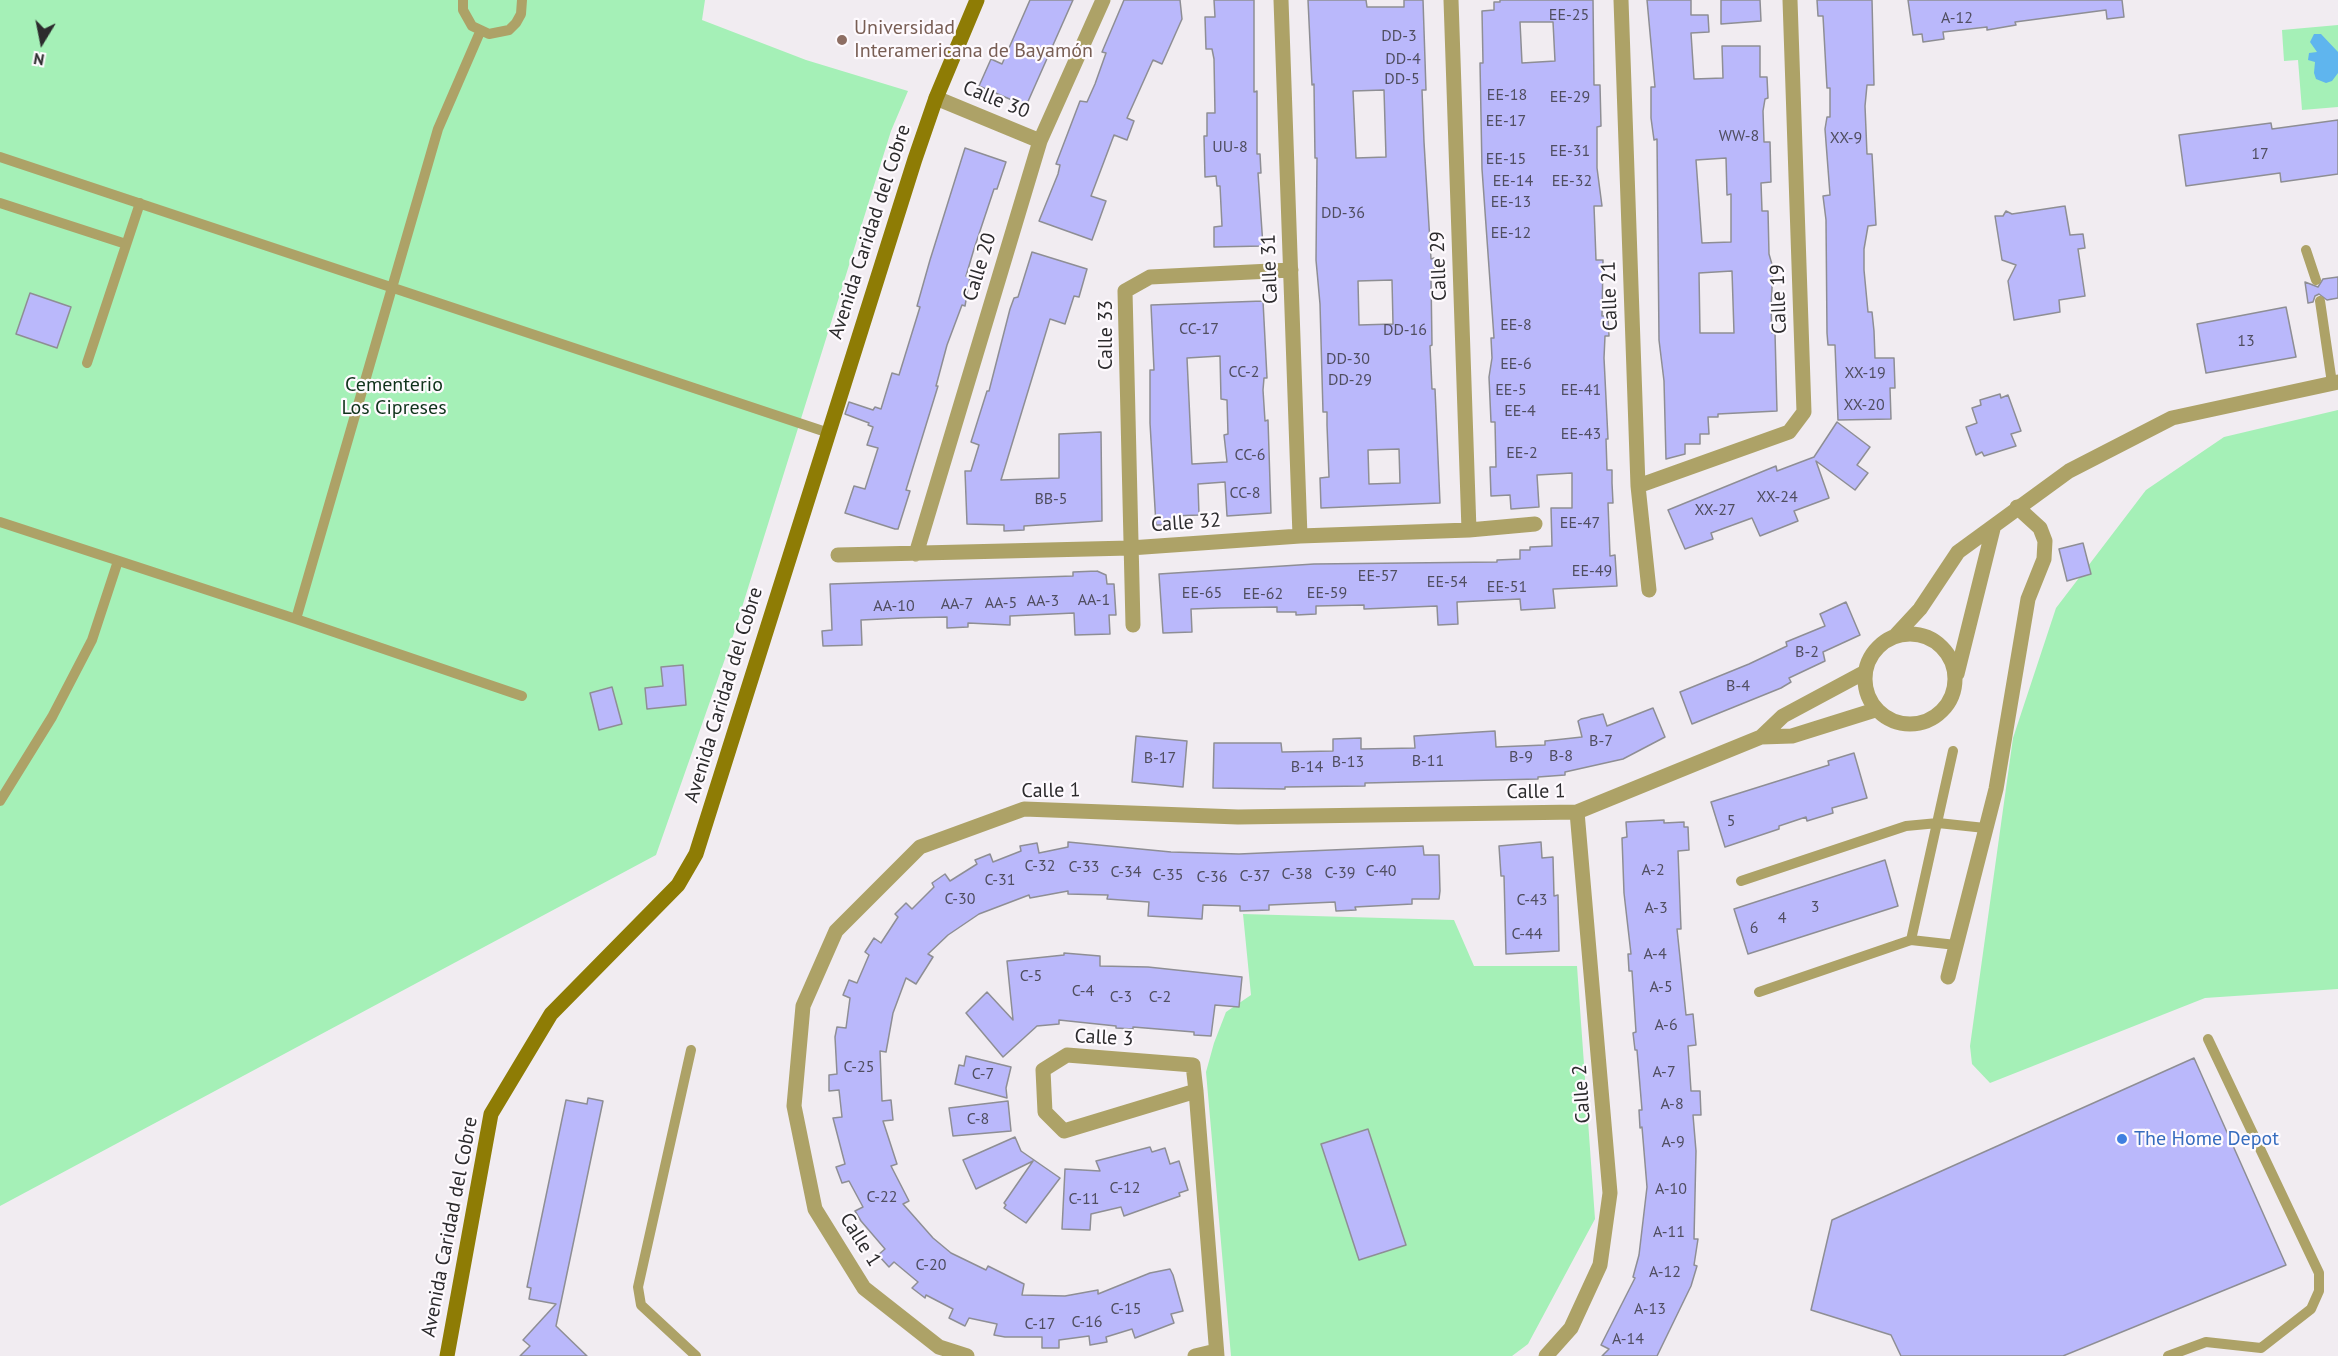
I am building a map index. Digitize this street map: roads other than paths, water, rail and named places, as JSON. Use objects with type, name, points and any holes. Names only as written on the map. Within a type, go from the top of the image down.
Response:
[{"type":"street","name":"Avenida Caridad del Cobre","points":[[447,1356],[492,1114],[550,1014],[678,885],[696,854],[936,98],[977,0]]},
{"type":"street","name":"Calle 20","points":[[916,554],[1040,141],[1103,0]]},
{"type":"street","name":"Calle 31","points":[[1281,0],[1300,536]]},
{"type":"street","name":"Calle 29","points":[[1451,0],[1469,530]]},
{"type":"street","name":"Calle 21","points":[[1621,0],[1638,486],[1649,590]]},
{"type":"street","name":"Calle 19","points":[[1638,486],[1789,432],[1804,412],[1790,0]]},
{"type":"street","name":"Calle 30","points":[[936,98],[1040,141]]},
{"type":"street","name":"Calle 33","points":[[1130,548],[1125,291],[1150,277],[1291,270]]},
{"type":"street","points":[[1994,529],[1952,697],[1942,712],[1926,722],[1908,725],[1890,721],[1875,710],[1866,694],[1865,672],[1869,659],[1880,645],[1895,636],[1920,609],[1958,552],[1994,529],[2017,507],[2069,471],[2172,418],[2335,383]]},
{"type":"street","points":[[1948,977],[1984,828],[1996,789],[2028,599],[2044,560],[2045,541],[2040,528],[2017,507]]},
{"type":"street","name":"Calle 32","points":[[838,555],[1130,548],[1300,536],[1469,530],[1535,524]]},
{"type":"street","points":[[1130,548],[1133,625]]},
{"type":"street","points":[[1895,636],[1911,634],[1927,637],[1941,645],[1952,660],[1956,679]]},
{"type":"street","name":"Calle 1","points":[[1761,737],[1783,716],[1865,672]]},
{"type":"street","name":"Calle 1","points":[[966,1356],[939,1347],[864,1287],[815,1209],[794,1106],[803,1006],[836,930],[920,847],[1024,809],[1238,817],[1577,812],[1761,737],[1792,736],[1875,710]]},
{"type":"street","name":"Calle 2","points":[[1546,1356],[1571,1328],[1600,1264],[1610,1193],[1577,812]]},
{"type":"street","name":"Calle 3","points":[[1067,1055],[1193,1065],[1196,1091],[1064,1131],[1045,1112],[1043,1070],[1067,1055]]},
{"type":"street","points":[[1196,1091],[1216,1354],[1196,1356]]},
{"type":"lane","points":[[463,0],[466,19],[480,32],[489,34],[509,30],[521,14],[522,0]]},
{"type":"lane","points":[[296,619],[438,129],[480,32]]},
{"type":"lane","points":[[0,157],[829,433]]},
{"type":"lane","points":[[0,203],[126,244]]},
{"type":"lane","points":[[87,363],[140,203]]},
{"type":"lane","points":[[2306,250],[2316,280]]},
{"type":"lane","points":[[2320,301],[2335,383]]},
{"type":"lane","points":[[0,522],[522,696]]},
{"type":"lane","points":[[0,801],[52,717],[92,640],[118,561]]},
{"type":"lane","points":[[1911,940],[1953,751]]},
{"type":"lane","points":[[1741,881],[1906,826],[1938,823],[1984,828]]},
{"type":"lane","points":[[1759,992],[1911,940],[1956,945]]},
{"type":"lane","points":[[2168,1356],[2206,1342],[2263,1352],[2312,1309],[2319,1292],[2319,1274],[2208,1039]]},
{"type":"lane","points":[[691,1050],[638,1287],[641,1305],[696,1356]]},
{"type":"water","points":[[2314,34],[2321,34],[2338,52],[2338,73],[2332,81],[2326,83],[2316,79],[2315,62],[2308,60],[2309,53],[2317,52],[2310,42]]},
{"type":"place","name":"Universidad Interamericana de Bayamón","points":[[842,40]]},
{"type":"place","name":"The Home Depot","points":[[2122,1139]]},
{"type":"park label","name":"Cementerio Los Cipreses","points":[[394,396]]}]
